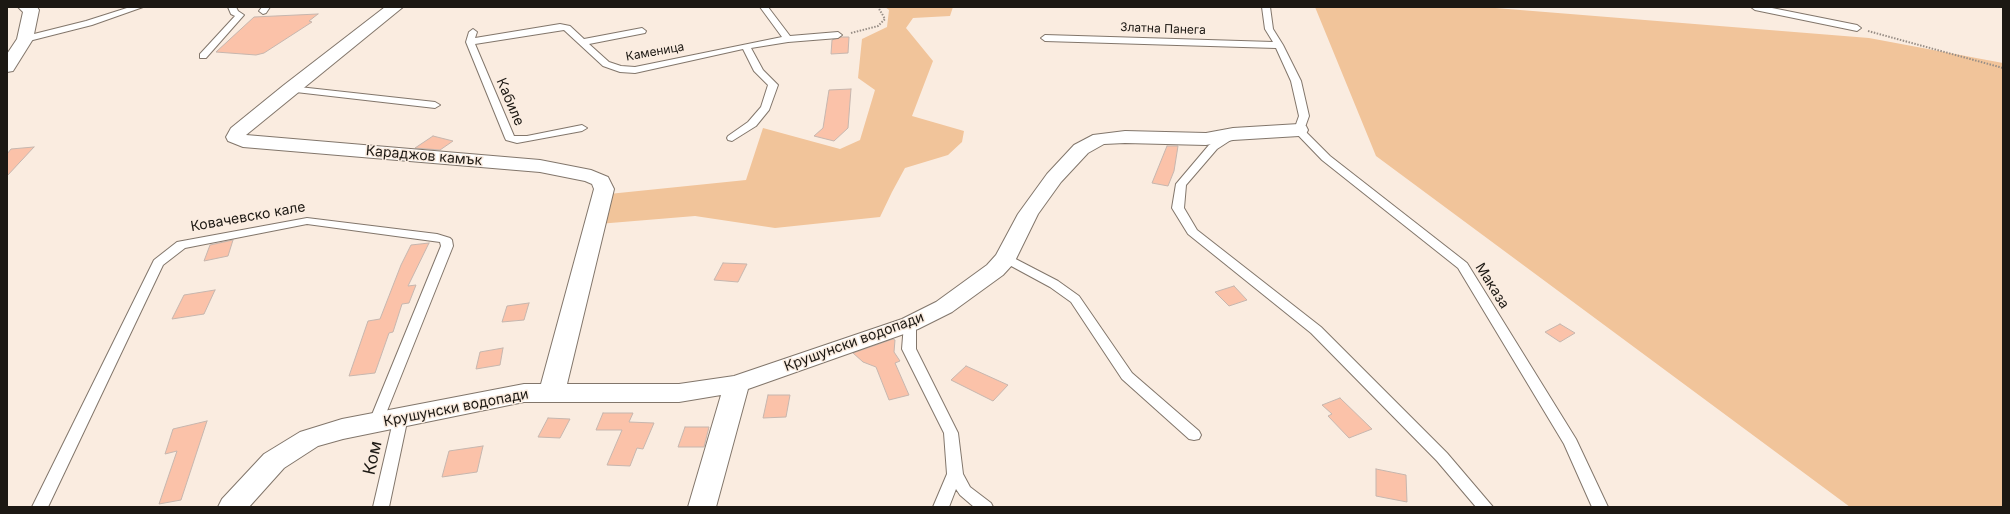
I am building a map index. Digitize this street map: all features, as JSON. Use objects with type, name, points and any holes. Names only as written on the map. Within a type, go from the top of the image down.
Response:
[{"type":"street","points":[[7,67],[25,39],[31,10],[26,7]]},
{"type":"street","name":"Караджов камък","points":[[395,7],[290,89],[238,132],[235,137],[243,141],[540,166],[591,176],[601,181],[604,189],[552,392]]},
{"type":"street","name":"Крушунски водопади","points":[[232,507],[274,461],[309,439],[342,429],[524,393],[679,393],[737,384],[910,324],[944,307],[995,270],[1006,258],[1028,214],[1054,178],[1081,150],[1100,139],[1125,136],[1206,139],[1234,134],[1299,130]]},
{"type":"street","points":[[702,507],[737,384]]},
{"type":"lane","points":[[25,39],[96,22],[139,7]]},
{"type":"lane","points":[[203,56],[240,15],[234,12],[232,7]]},
{"type":"lane","points":[[764,7],[788,40]]},
{"type":"lane","points":[[1266,7],[1269,29],[1279,45],[1296,81],[1304,116],[1299,130]]},
{"type":"lane","points":[[1755,7],[1857,28]]},
{"type":"lane","name":"Каменица","points":[[470,42],[560,27],[570,30],[606,64],[620,70],[649,67],[746,46],[838,34]]},
{"type":"lane","points":[[583,42],[642,31]]},
{"type":"lane","points":[[470,42],[474,32]]},
{"type":"lane","name":"Златна Панега","points":[[1045,38],[1279,45]]},
{"type":"lane","name":"Кабиле","points":[[470,42],[510,138],[517,140],[527,139],[582,128]]},
{"type":"lane","points":[[732,138],[752,124],[766,108],[773,84],[759,71],[746,46]]},
{"type":"lane","points":[[290,89],[435,105]]},
{"type":"lane","name":"Маказа","points":[[1299,130],[1326,158],[1463,266],[1571,443],[1600,507]]},
{"type":"lane","points":[[1234,134],[1213,147],[1181,184],[1178,208],[1192,232],[1316,330],[1442,457],[1485,507]]},
{"type":"lane","name":"Ковачевско кале","points":[[40,507],[158,263],[182,245],[307,221],[446,240],[448,246],[376,422]]},
{"type":"lane","points":[[1006,258],[1054,284],[1075,299],[1127,376],[1194,435]]},
{"type":"lane","points":[[910,324],[909,349],[922,378],[951,433],[955,474],[965,491],[985,507]]},
{"type":"lane","name":"Ком","points":[[382,507],[401,417]]},
{"type":"lane","points":[[941,507],[955,474]]},
{"type":"path","points":[[838,34],[855,33],[878,26],[884,19],[882,12],[878,7]]},
{"type":"path","points":[[1857,28],[2003,68]]},
{"type":"shaded area","points":[[885,7],[953,7],[950,16],[913,18],[906,28],[933,61],[912,116],[964,131],[962,142],[948,155],[905,168],[880,217],[775,228],[695,216],[586,225],[599,195],[746,180],[763,128],[840,149],[860,140],[875,90],[858,78],[862,39],[887,27],[889,10]]},
{"type":"shaded area","points":[[1315,7],[1483,7],[1869,38],[2003,63],[2003,507],[1850,507],[1376,156]]},
{"type":"building","points":[[318,14],[309,21],[312,22],[264,53],[256,55],[216,52],[254,17]]},
{"type":"building","points":[[841,37],[849,37],[848,53],[831,54],[832,40]]},
{"type":"building","points":[[851,89],[848,128],[834,141],[814,136],[823,128],[829,90]]},
{"type":"building","points":[[433,136],[453,141],[440,150],[415,148]]},
{"type":"building","points":[[1167,146],[1178,146],[1174,171],[1168,186],[1152,183]]},
{"type":"building","points":[[34,147],[7,176],[7,154],[11,149]]},
{"type":"building","points":[[233,240],[228,256],[204,261],[210,245]]},
{"type":"building","points":[[429,243],[408,286],[416,285],[409,303],[402,304],[393,332],[389,333],[375,373],[349,376],[368,321],[380,319],[401,265],[411,245]]},
{"type":"building","points":[[723,263],[747,264],[738,282],[714,280]]},
{"type":"building","points":[[1234,286],[1247,300],[1229,306],[1215,292]]},
{"type":"building","points":[[215,290],[204,314],[172,319],[184,295]]},
{"type":"building","points":[[529,303],[524,320],[502,322],[507,306]]},
{"type":"building","points":[[1560,324],[1575,333],[1560,342],[1545,332]]},
{"type":"building","points":[[893,339],[895,340],[894,352],[900,361],[895,363],[909,395],[889,400],[876,367],[863,362],[853,353]]},
{"type":"building","points":[[503,348],[500,365],[476,369],[480,352]]},
{"type":"building","points":[[966,366],[1008,385],[993,401],[951,380]]},
{"type":"building","points":[[768,395],[790,395],[786,417],[763,418]]},
{"type":"building","points":[[1340,398],[1372,429],[1349,438],[1328,416],[1332,414],[1322,405]]},
{"type":"building","points":[[603,413],[633,413],[629,422],[654,423],[643,449],[637,448],[630,466],[607,465],[622,430],[596,430]]},
{"type":"building","points":[[548,418],[570,419],[560,438],[538,437]]},
{"type":"building","points":[[207,421],[181,500],[159,504],[177,451],[165,454],[173,429]]},
{"type":"building","points":[[685,427],[709,427],[704,447],[678,447]]},
{"type":"building","points":[[483,446],[477,472],[442,477],[449,451]]},
{"type":"building","points":[[1376,469],[1406,475],[1407,502],[1376,496]]}]
